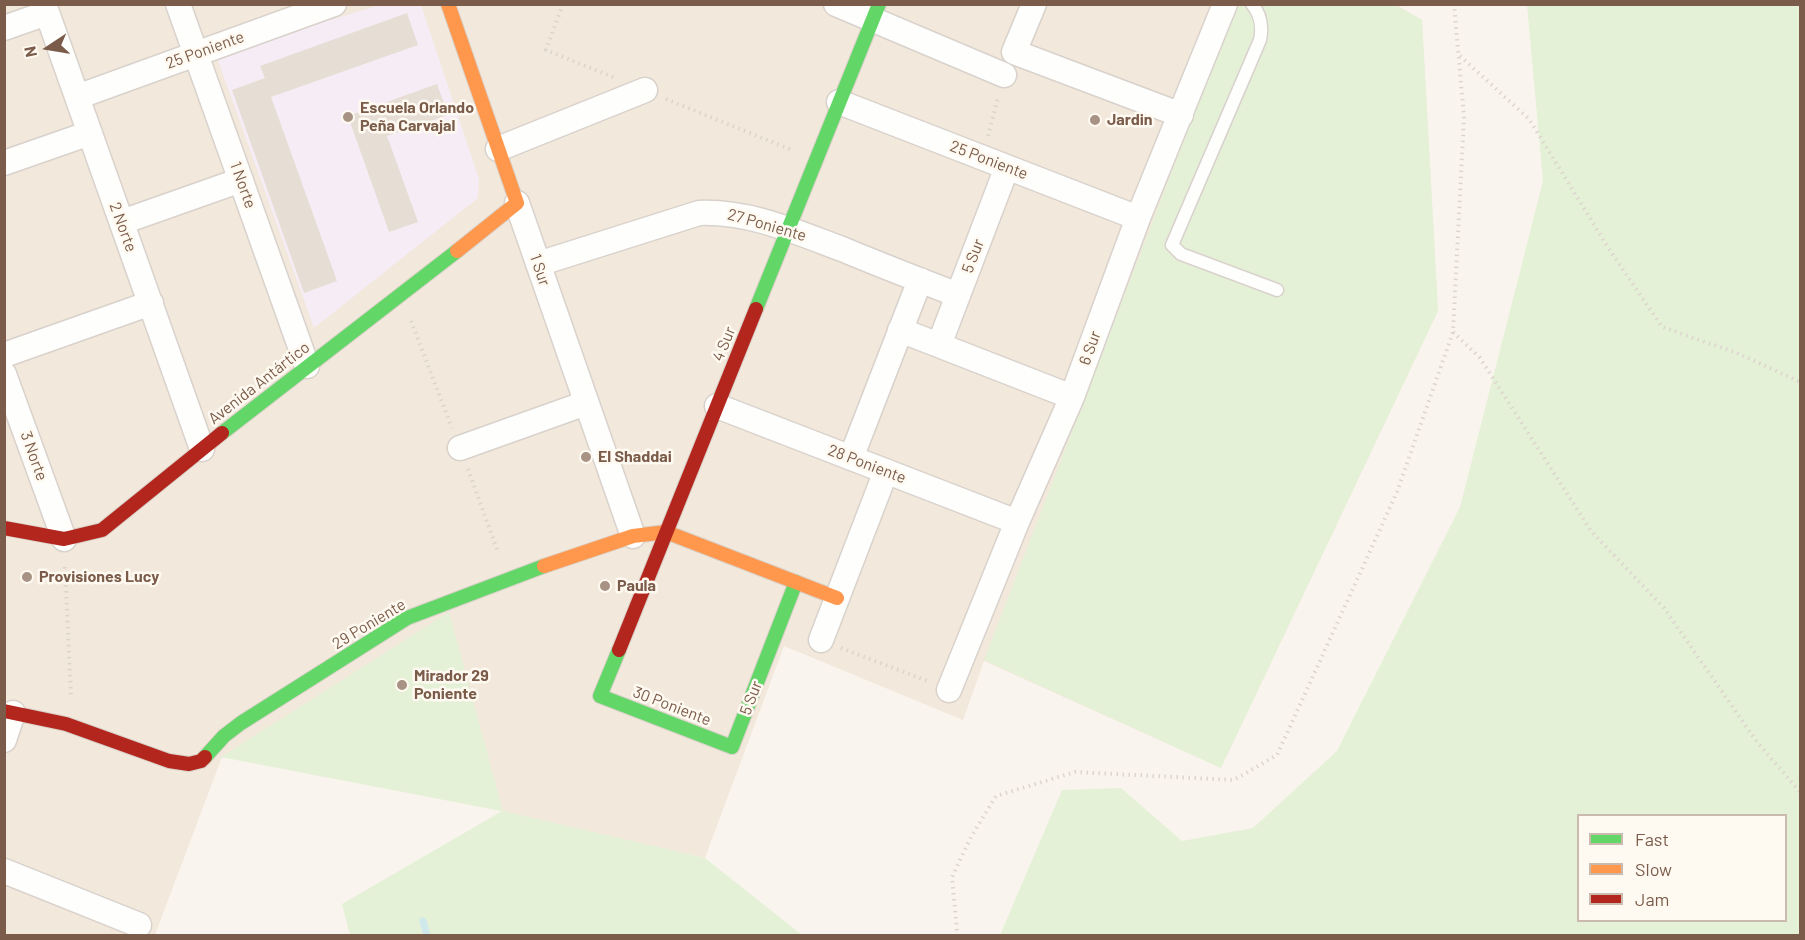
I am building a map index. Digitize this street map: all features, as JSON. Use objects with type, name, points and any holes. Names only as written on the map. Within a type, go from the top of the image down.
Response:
[{"type":"street","name":"1 Norte","points":[[178,4],[307,366]]},
{"type":"street","name":"25 Poniente","points":[[77,97],[334,4]]},
{"type":"street","name":"1 Sur","points":[[448,4],[633,536]]},
{"type":"street","points":[[836,4],[876,12],[1004,75]]},
{"type":"street","points":[[1034,4],[1014,52],[1181,115]]},
{"type":"street","name":"6 Sur","points":[[949,690],[1017,522],[1072,397],[1138,218],[1225,4]]},
{"type":"street","points":[[4,28],[46,9]]},
{"type":"street","name":"2 Norte","points":[[46,9],[202,448]]},
{"type":"street","name":"4 Sur","points":[[600,696],[876,12]]},
{"type":"street","points":[[498,149],[645,90]]},
{"type":"street","name":"25 Poniente","points":[[839,102],[1138,218]]},
{"type":"street","points":[[4,164],[90,133]]},
{"type":"street","name":"5 Sur","points":[[939,345],[1007,167]]},
{"type":"street","points":[[122,222],[241,180]]},
{"type":"street","name":"Avenida Antártico","points":[[4,528],[64,539],[102,530],[202,448],[517,203]]},
{"type":"street","name":"27 Poniente","points":[[538,264],[699,213],[720,212],[743,215],[788,229],[958,295]]},
{"type":"street","points":[[851,458],[920,280]]},
{"type":"street","points":[[4,355],[151,303]]},
{"type":"street","points":[[900,330],[1072,397]]},
{"type":"street","name":"3 Norte","points":[[4,374],[64,539]]},
{"type":"street","points":[[460,448],[586,403]]},
{"type":"street","name":"28 Poniente","points":[[717,406],[1017,522]]},
{"type":"street","points":[[821,640],[886,471]]},
{"type":"street","name":"29 Poniente","points":[[9,712],[66,724],[169,761],[189,764],[201,761],[224,736],[241,723],[407,618],[508,578],[633,536],[666,532],[837,598]]},
{"type":"street","name":"5 Sur","points":[[732,747],[796,582]]},
{"type":"street","name":"30 Poniente","points":[[600,696],[732,747]]},
{"type":"street","points":[[4,740],[9,712]]},
{"type":"street","points":[[4,871],[138,925]]},
{"type":"lane","points":[[1252,4],[1261,22],[1260,40],[1172,244],[1181,254],[1277,290]]},
{"type":"path","points":[[960,936],[957,930],[952,877],[971,837],[996,796],[1075,772],[1234,780],[1277,755],[1397,492],[1453,332],[1464,117],[1454,4]]},
{"type":"path","points":[[1459,56],[1529,119],[1609,249],[1662,327],[1737,353],[1800,382]]},
{"type":"path","points":[[982,158],[1004,75]]},
{"type":"path","points":[[1453,332],[1480,358],[1591,531],[1664,608],[1757,742],[1800,792]]},
{"type":"path","points":[[64,539],[70,698]]},
{"type":"path","points":[[821,640],[949,690]]},
{"type":"shaded area","points":[[1395,4],[1422,20],[1438,311],[1221,768],[984,661],[963,720],[784,646],[705,858],[502,811],[222,757],[155,935],[5,936],[5,5]]},
{"type":"shaded area","name":"Escuela Orlando Peña Carvajal","points":[[380,5],[421,5],[479,179],[478,198],[314,328],[216,55]]},
{"type":"green space","points":[[1236,5],[1395,5],[1422,20],[1438,311],[1221,768],[984,660]]},
{"type":"green space","points":[[1527,5],[1800,5],[1800,935],[1000,935],[1062,790],[1121,788],[1182,841],[1253,828],[1337,751],[1460,507],[1543,181]]},
{"type":"green space","points":[[449,612],[503,811],[705,858],[802,935],[350,935],[342,904],[502,811],[221,757]]},
{"type":"building","points":[[407,13],[418,45],[271,97],[337,281],[304,293],[232,90],[265,78],[260,66]]},
{"type":"building","points":[[437,84],[448,115],[387,136],[418,222],[389,232],[348,116]]},
{"type":"waterway","points":[[423,921],[427,936]]},
{"type":"traffic: fast","points":[[756,309],[879,4]]},
{"type":"traffic: fast","points":[[222,433],[457,251]]},
{"type":"traffic: fast","points":[[205,757],[224,736],[241,723],[407,618],[544,566]]},
{"type":"traffic: fast","points":[[619,650],[600,696],[732,747],[796,582]]},
{"type":"traffic: slow","points":[[448,4],[517,203],[457,251]]},
{"type":"traffic: slow","points":[[544,566],[633,536],[666,532],[837,598]]},
{"type":"traffic: jam","points":[[619,650],[756,309]]},
{"type":"traffic: jam","points":[[4,528],[64,539],[102,530],[222,433]]},
{"type":"traffic: jam","points":[[4,711],[66,724],[169,761],[189,764],[201,761],[205,757]]},
{"type":"place","name":"Escuela Orlando Peña Carvajal","points":[[348,117]]},
{"type":"place","name":"Jardin","points":[[1095,120]]},
{"type":"place","name":"El Shaddai","points":[[586,457]]},
{"type":"place","name":"Provisiones Lucy","points":[[27,577]]},
{"type":"place","name":"Paula","points":[[605,586]]},
{"type":"place","name":"Mirador 29 Poniente","points":[[402,685]]}]
